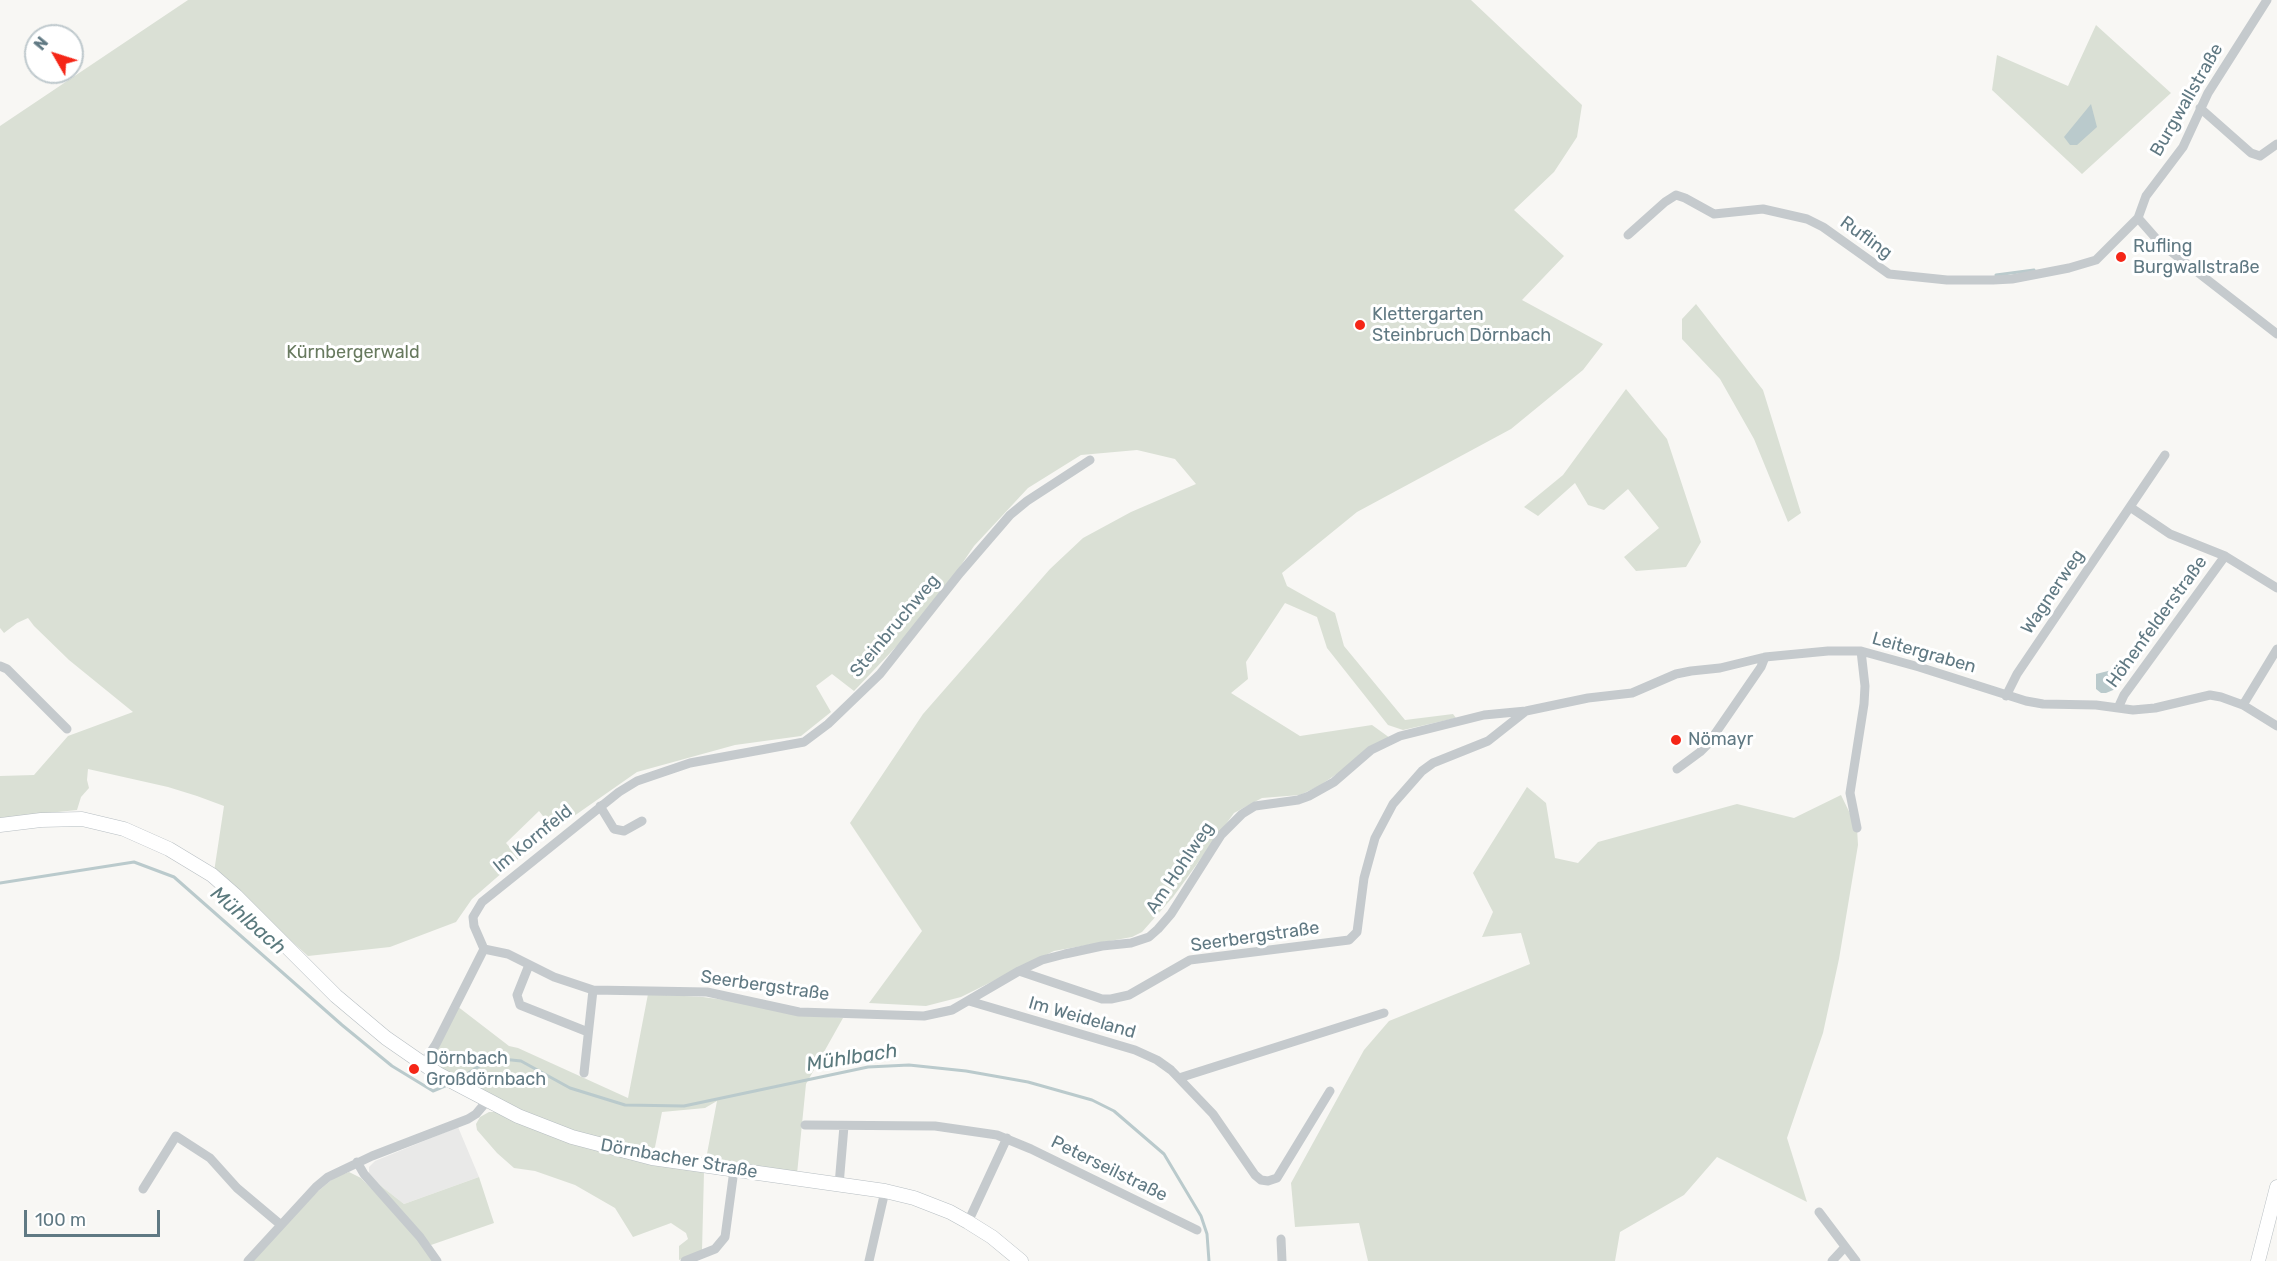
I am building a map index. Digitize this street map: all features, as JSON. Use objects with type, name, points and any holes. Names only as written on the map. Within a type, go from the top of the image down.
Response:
[{"type":"street","name":"Burgwallstraße","points":[[2104,254],[2138,218],[2146,196],[2183,147],[2200,108],[2267,0]]},
{"type":"street","points":[[2200,108],[2251,153],[2260,156],[2277,144]]},
{"type":"street","name":"Rufling","points":[[1628,235],[1676,195],[1714,214],[1764,209],[1807,219],[1823,227],[1880,269],[1900,277],[1947,280],[2012,279],[2083,265],[2104,254]]},
{"type":"street","points":[[2138,218],[2160,243],[2231,301],[2277,334]]},
{"type":"street","name":"Wagnerweg","points":[[2006,696],[2017,674],[2165,455]]},
{"type":"street","name":"Steinbruchweg","points":[[600,806],[638,781],[664,771],[804,742],[828,724],[880,674],[1010,514],[1090,460]]},
{"type":"street","points":[[2130,507],[2170,534],[2225,556],[2277,588]]},
{"type":"street","name":"Höhenfelderstraße","points":[[2118,708],[2124,695],[2225,556]]},
{"type":"street","points":[[2243,705],[2277,650]]},
{"type":"street","name":"Leitergraben","points":[[1526,711],[1588,698],[1632,693],[1691,670],[1720,668],[1765,657],[1827,651],[1861,651],[1919,667],[2006,696],[2043,704],[2088,704],[2144,710],[2210,695],[2221,696],[2243,705],[2277,726]]},
{"type":"street","points":[[1857,828],[1850,793],[1864,704],[1865,679],[1861,651]]},
{"type":"street","points":[[1677,769],[1708,744],[1761,667],[1765,657]]},
{"type":"street","points":[[0,666],[7,669],[67,729]]},
{"type":"street","name":"Seerbergstraße","points":[[484,949],[508,954],[564,981],[593,990],[707,992],[780,1008],[819,1013],[924,1016],[946,1012],[1019,971],[1102,999],[1112,999],[1128,994],[1190,960],[1349,940],[1357,932],[1365,878],[1375,838],[1393,804],[1422,771],[1433,763],[1488,741],[1526,711]]},
{"type":"street","name":"Am Hohlweg","points":[[1019,971],[1042,960],[1102,946],[1131,943],[1149,937],[1171,914],[1221,835],[1250,808],[1309,796],[1334,782],[1371,750],[1411,731],[1484,715],[1526,711]]},
{"type":"street","name":"Im Kornfeld","points":[[484,949],[474,926],[473,917],[482,902],[600,806],[614,829],[624,831],[642,821]]},
{"type":"street","name":"Dörnbacher Straße","points":[[0,825],[41,820],[82,819],[124,829],[169,849],[212,875],[336,996],[386,1038],[423,1064],[487,1101],[548,1128],[602,1146],[652,1158],[885,1191],[933,1205],[968,1222],[992,1237],[1021,1261]]},
{"type":"street","points":[[423,1064],[436,1044],[484,949]]},
{"type":"street","points":[[529,965],[517,995],[520,1005],[588,1032]]},
{"type":"street","points":[[584,1073],[593,990]]},
{"type":"street","name":"Im Weideland","points":[[969,1001],[1135,1050],[1156,1060],[1179,1078],[1213,1114],[1255,1175],[1261,1180],[1268,1181],[1277,1178],[1330,1091]]},
{"type":"street","points":[[1179,1078],[1384,1013]]},
{"type":"street","points":[[248,1261],[322,1182],[339,1170],[468,1119],[476,1114],[487,1101]]},
{"type":"street","name":"Peterseilstraße","points":[[805,1125],[935,1126],[978,1131],[1007,1138],[1197,1230]]},
{"type":"street","points":[[839,1185],[844,1126]]},
{"type":"street","points":[[143,1189],[176,1136],[210,1158],[237,1188],[281,1225]]},
{"type":"street","points":[[968,1222],[1007,1138]]},
{"type":"street","points":[[357,1162],[364,1174],[420,1237],[437,1261]]},
{"type":"street","points":[[685,1261],[715,1249],[725,1238],[734,1170]]},
{"type":"street","points":[[2258,1261],[2277,1187]]},
{"type":"street","points":[[869,1261],[885,1191]]},
{"type":"street","points":[[1819,1212],[1857,1261]]},
{"type":"street","points":[[1281,1239],[1282,1261]]},
{"type":"street","points":[[1832,1261],[1845,1247]]},
{"type":"shaded area","points":[[2091,104],[2097,127],[2077,145],[2070,145],[2064,137]]},
{"type":"shaded area","points":[[2112,670],[2120,675],[2118,688],[2101,693],[2096,689],[2096,674]]},
{"type":"shaded area","points":[[458,1127],[479,1177],[404,1204],[369,1174],[369,1167],[375,1161]]},
{"type":"green space","name":"Kürnbergerwald","points":[[188,0],[1471,0],[1582,105],[1577,137],[1554,172],[1514,210],[1564,256],[1522,300],[1603,344],[1583,370],[1511,429],[1357,512],[1282,573],[1287,586],[1335,613],[1344,646],[1405,720],[1453,714],[1456,718],[1403,730],[1388,725],[1327,648],[1317,617],[1285,603],[1246,662],[1248,679],[1231,693],[1300,736],[1372,725],[1390,738],[1319,786],[1300,795],[1262,798],[1234,813],[1173,897],[1142,932],[1132,937],[1054,951],[961,997],[926,1006],[869,1003],[922,931],[850,823],[923,714],[1050,569],[1083,538],[1131,512],[1196,484],[1175,459],[1137,450],[1081,455],[1028,488],[974,546],[930,611],[854,691],[832,674],[816,686],[831,712],[801,736],[735,745],[637,772],[554,830],[539,811],[506,843],[519,858],[472,899],[456,922],[390,947],[308,956],[214,872],[224,806],[168,787],[88,769],[89,788],[81,797],[77,810],[0,818],[0,776],[34,775],[68,736],[133,712],[69,660],[28,618],[4,633],[0,628],[0,126],[63,84],[84,84],[84,70]]},
{"type":"green space","points":[[2096,25],[2171,93],[2082,174],[1992,90],[1997,55],[2068,86]]},
{"type":"green space","points":[[1696,304],[1763,390],[1801,513],[1788,522],[1754,439],[1720,379],[1682,339],[1682,319]]},
{"type":"green space","points":[[1626,389],[1667,439],[1701,542],[1686,567],[1636,571],[1624,557],[1659,528],[1628,489],[1604,510],[1588,505],[1575,483],[1538,516],[1524,507],[1563,475]]},
{"type":"green space","points":[[1527,787],[1546,803],[1555,858],[1578,863],[1598,842],[1737,804],[1794,818],[1841,795],[1857,828],[1858,845],[1839,959],[1823,1033],[1787,1138],[1807,1202],[1717,1157],[1684,1195],[1620,1232],[1615,1261],[1368,1261],[1359,1223],[1295,1227],[1291,1183],[1364,1050],[1389,1021],[1530,964],[1521,933],[1482,937],[1493,912],[1473,873]]},
{"type":"green space","points":[[648,994],[703,997],[815,1016],[843,1018],[806,1084],[797,1174],[706,1159],[717,1101],[705,1108],[662,1112],[654,1152],[598,1139],[542,1119],[449,1074],[432,1061],[457,1006],[509,1046],[628,1098]]},
{"type":"green space","points":[[489,1112],[499,1112],[704,1172],[702,1251],[679,1260],[679,1246],[688,1239],[686,1233],[671,1223],[633,1237],[615,1208],[575,1185],[535,1171],[514,1168],[477,1130],[476,1124],[480,1117]]},
{"type":"green space","points":[[349,1172],[361,1178],[390,1208],[433,1261],[252,1261],[317,1192],[335,1177]]},
{"type":"green space","points":[[479,1177],[494,1223],[431,1245],[376,1182],[404,1204]]},
{"type":"waterway","points":[[1996,275],[2034,270]]},
{"type":"waterway","name":"Mühlbach","points":[[0,883],[134,862],[174,877],[392,1066],[433,1091],[445,1086]]},
{"type":"waterway","name":"Mühlbach","points":[[459,1079],[492,1058],[521,1061],[570,1088],[625,1105],[684,1106],[868,1067],[909,1065],[966,1071],[1028,1082],[1092,1100],[1114,1111],[1164,1154],[1201,1216],[1207,1234],[1209,1261]]},
{"type":"place","name":"Rufling Burgwallstraße","points":[[2121,257]]},
{"type":"place","name":"Klettergarten Steinbruch Dörnbach","points":[[1360,325]]},
{"type":"place","name":"Nömayr","points":[[1676,740]]},
{"type":"place","name":"Dörnbach Großdörnbach","points":[[414,1069]]}]
